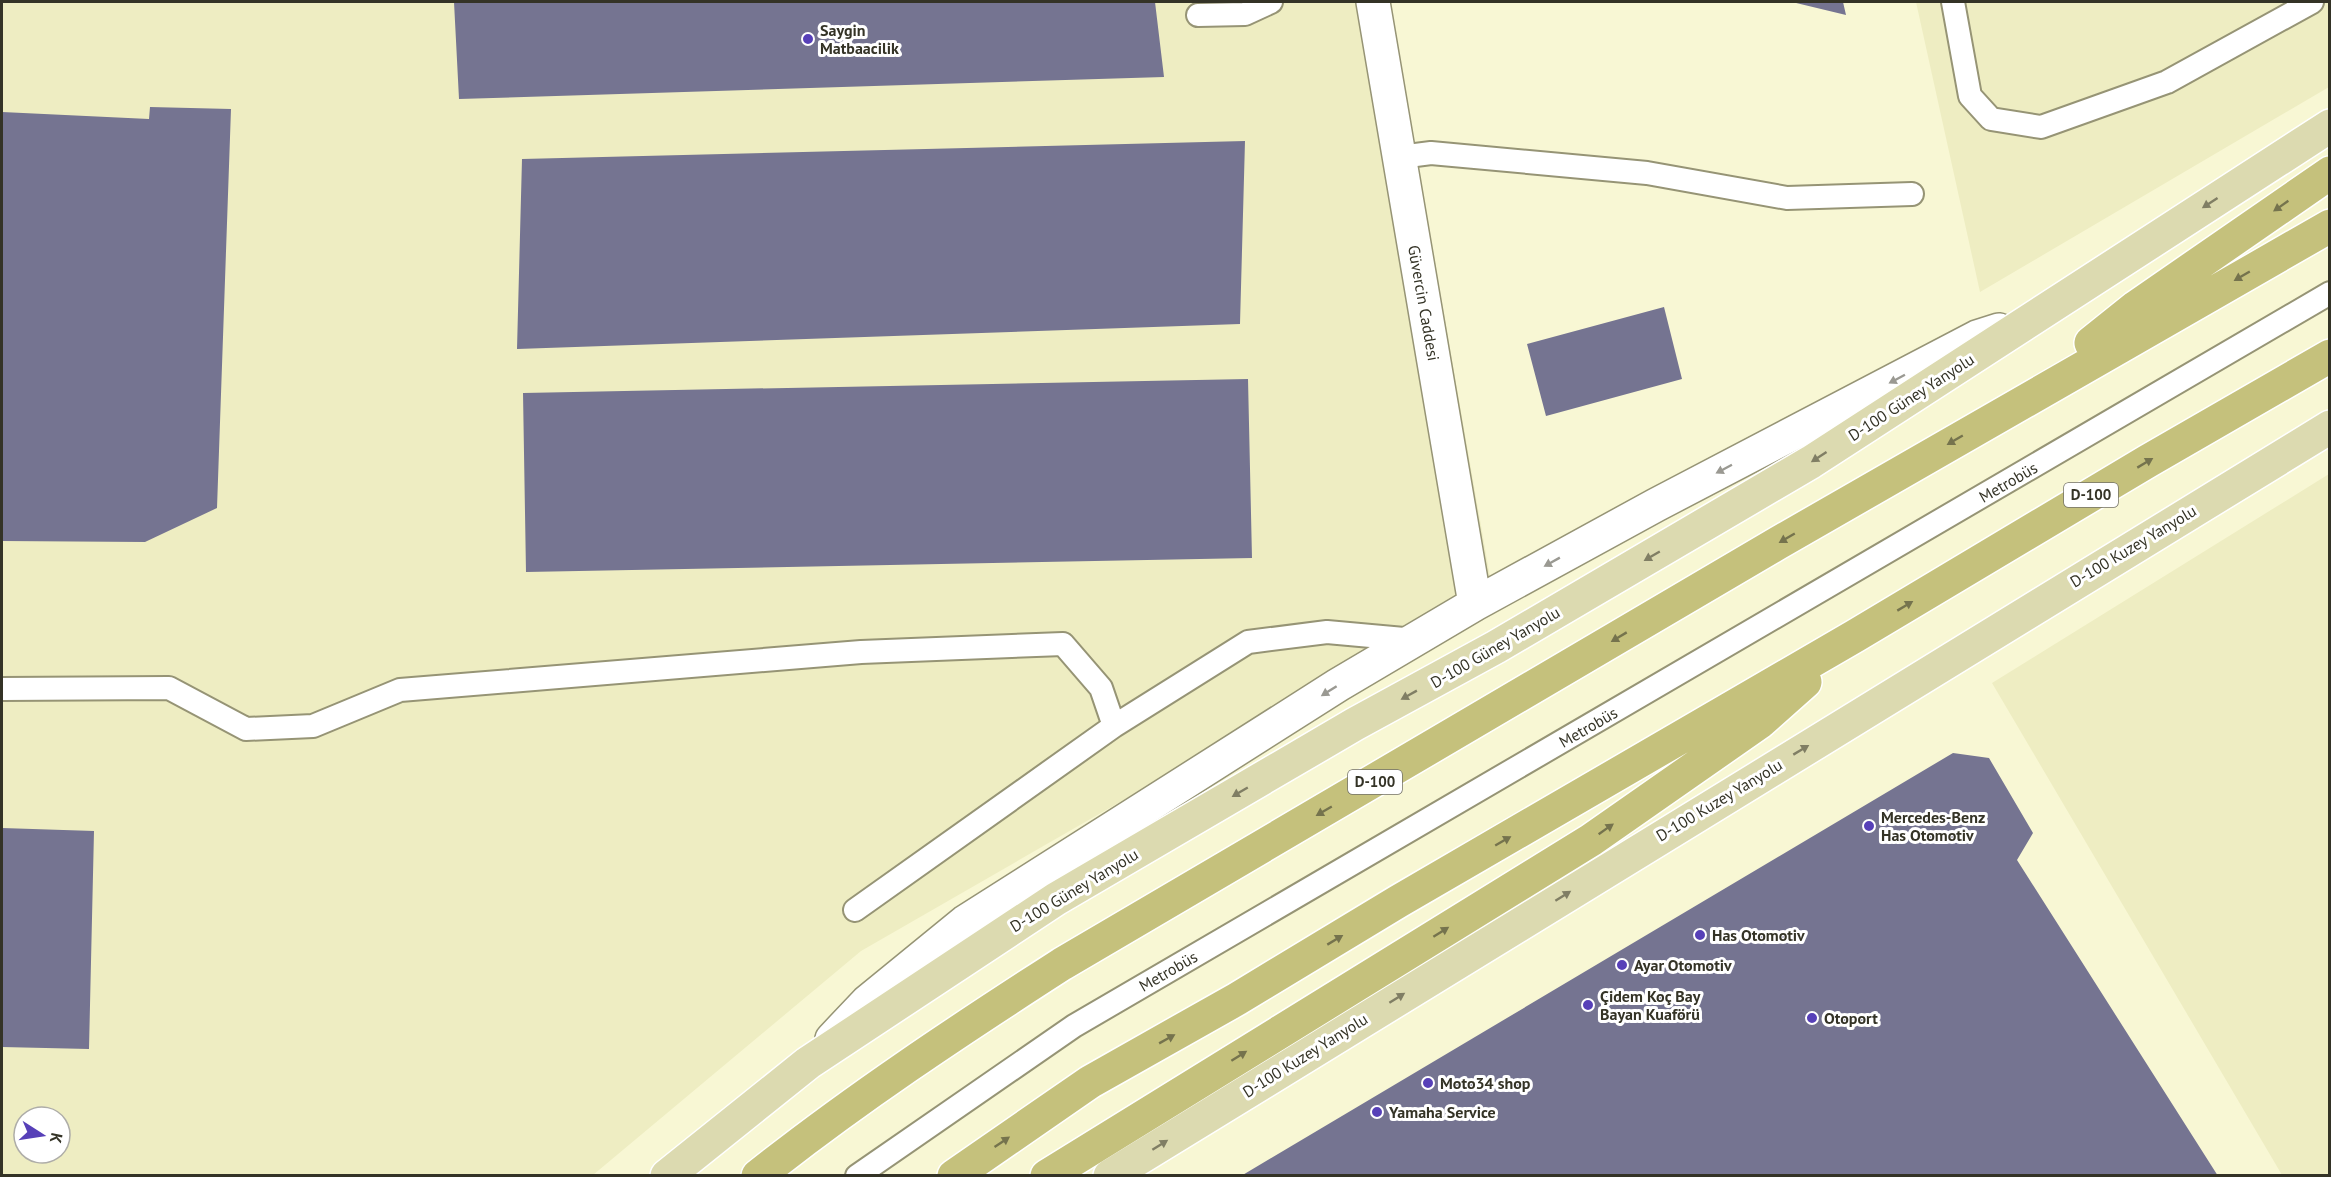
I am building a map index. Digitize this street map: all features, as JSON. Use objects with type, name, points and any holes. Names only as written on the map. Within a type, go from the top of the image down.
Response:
[{"type":"highway","points":[[2006,411],[2136,307],[2330,173]]},
{"type":"highway","name":"D-100","points":[[758,1176],[821,1126],[1062,964],[2006,411],[2330,226]]},
{"type":"highway","name":"D-100","points":[[954,1176],[1090,1082],[1237,999],[1399,901],[2330,356]]},
{"type":"highway","points":[[1047,1176],[1591,840],[1760,722],[1855,636]]},
{"type":"main road","name":"D-100 Güney Yanyolu","points":[[667,1176],[808,1063],[1056,899],[1355,724],[1496,647],[1812,462],[2330,126]]},
{"type":"main road","name":"D-100 Kuzey Yanyolu","points":[[1110,1176],[2328,430]]},
{"type":"street","name":"Güvercin Caddesi","points":[[1373,2],[1475,604]]},
{"type":"street","points":[[808,1063],[867,1002],[965,922],[1328,692],[1475,604],[1656,505],[1977,338],[2027,322]]},
{"type":"lane","points":[[1198,15],[1245,14],[1271,2]]},
{"type":"lane","points":[[1953,2],[1970,96],[1991,119],[2042,127],[2167,82],[2312,2]]},
{"type":"lane","points":[[1400,157],[1431,153],[1647,173],[1787,198],[1912,194]]},
{"type":"lane","name":"Metrobüs","points":[[856,1176],[1074,1026],[2330,293]]},
{"type":"lane","points":[[855,910],[1114,726],[1248,642],[1327,632],[1415,640]]},
{"type":"lane","points":[[2,689],[169,688],[246,729],[313,726],[400,690],[861,652],[1063,644],[1101,688],[1114,726]]},
{"type":"shaded area","points":[[2,2],[1389,2],[1492,588],[861,951],[593,1175],[2,1176]]},
{"type":"shaded area","points":[[1916,2],[2329,2],[2329,87],[1980,292]]},
{"type":"shaded area","points":[[2329,474],[2329,1175],[2282,1175],[1992,683]]},
{"type":"building","name":"Saygin Matbaacilik","points":[[454,2],[1155,2],[1164,77],[459,99]]},
{"type":"building","points":[[1792,2],[1843,2],[1846,15]]},
{"type":"building","points":[[150,107],[231,109],[217,508],[145,542],[2,541],[2,112],[149,119]]},
{"type":"building","points":[[1245,141],[1240,324],[517,349],[522,159]]},
{"type":"building","points":[[1664,307],[1682,379],[1546,416],[1527,344]]},
{"type":"building","points":[[1248,379],[1252,558],[526,572],[523,393]]},
{"type":"building","name":"Otoport","points":[[1953,753],[1989,758],[2033,833],[2017,860],[2218,1176],[1241,1176]]},
{"type":"building","points":[[2,828],[94,831],[89,1049],[2,1047]]},
{"type":"place","name":"Saygin Matbaacilik","points":[[808,39]]},
{"type":"place","name":"Mercedes-Benz Has Otomotiv","points":[[1869,826]]},
{"type":"place","name":"Has Otomotiv","points":[[1700,935]]},
{"type":"place","name":"Ayar Otomotiv","points":[[1622,965]]},
{"type":"place","name":"Çidem Koç Bay Bayan Kuaförü","points":[[1588,1005]]},
{"type":"place","name":"Otoport","points":[[1812,1018]]},
{"type":"place","name":"Moto34 shop","points":[[1428,1083]]},
{"type":"place","name":"Yamaha Service","points":[[1377,1112]]}]
